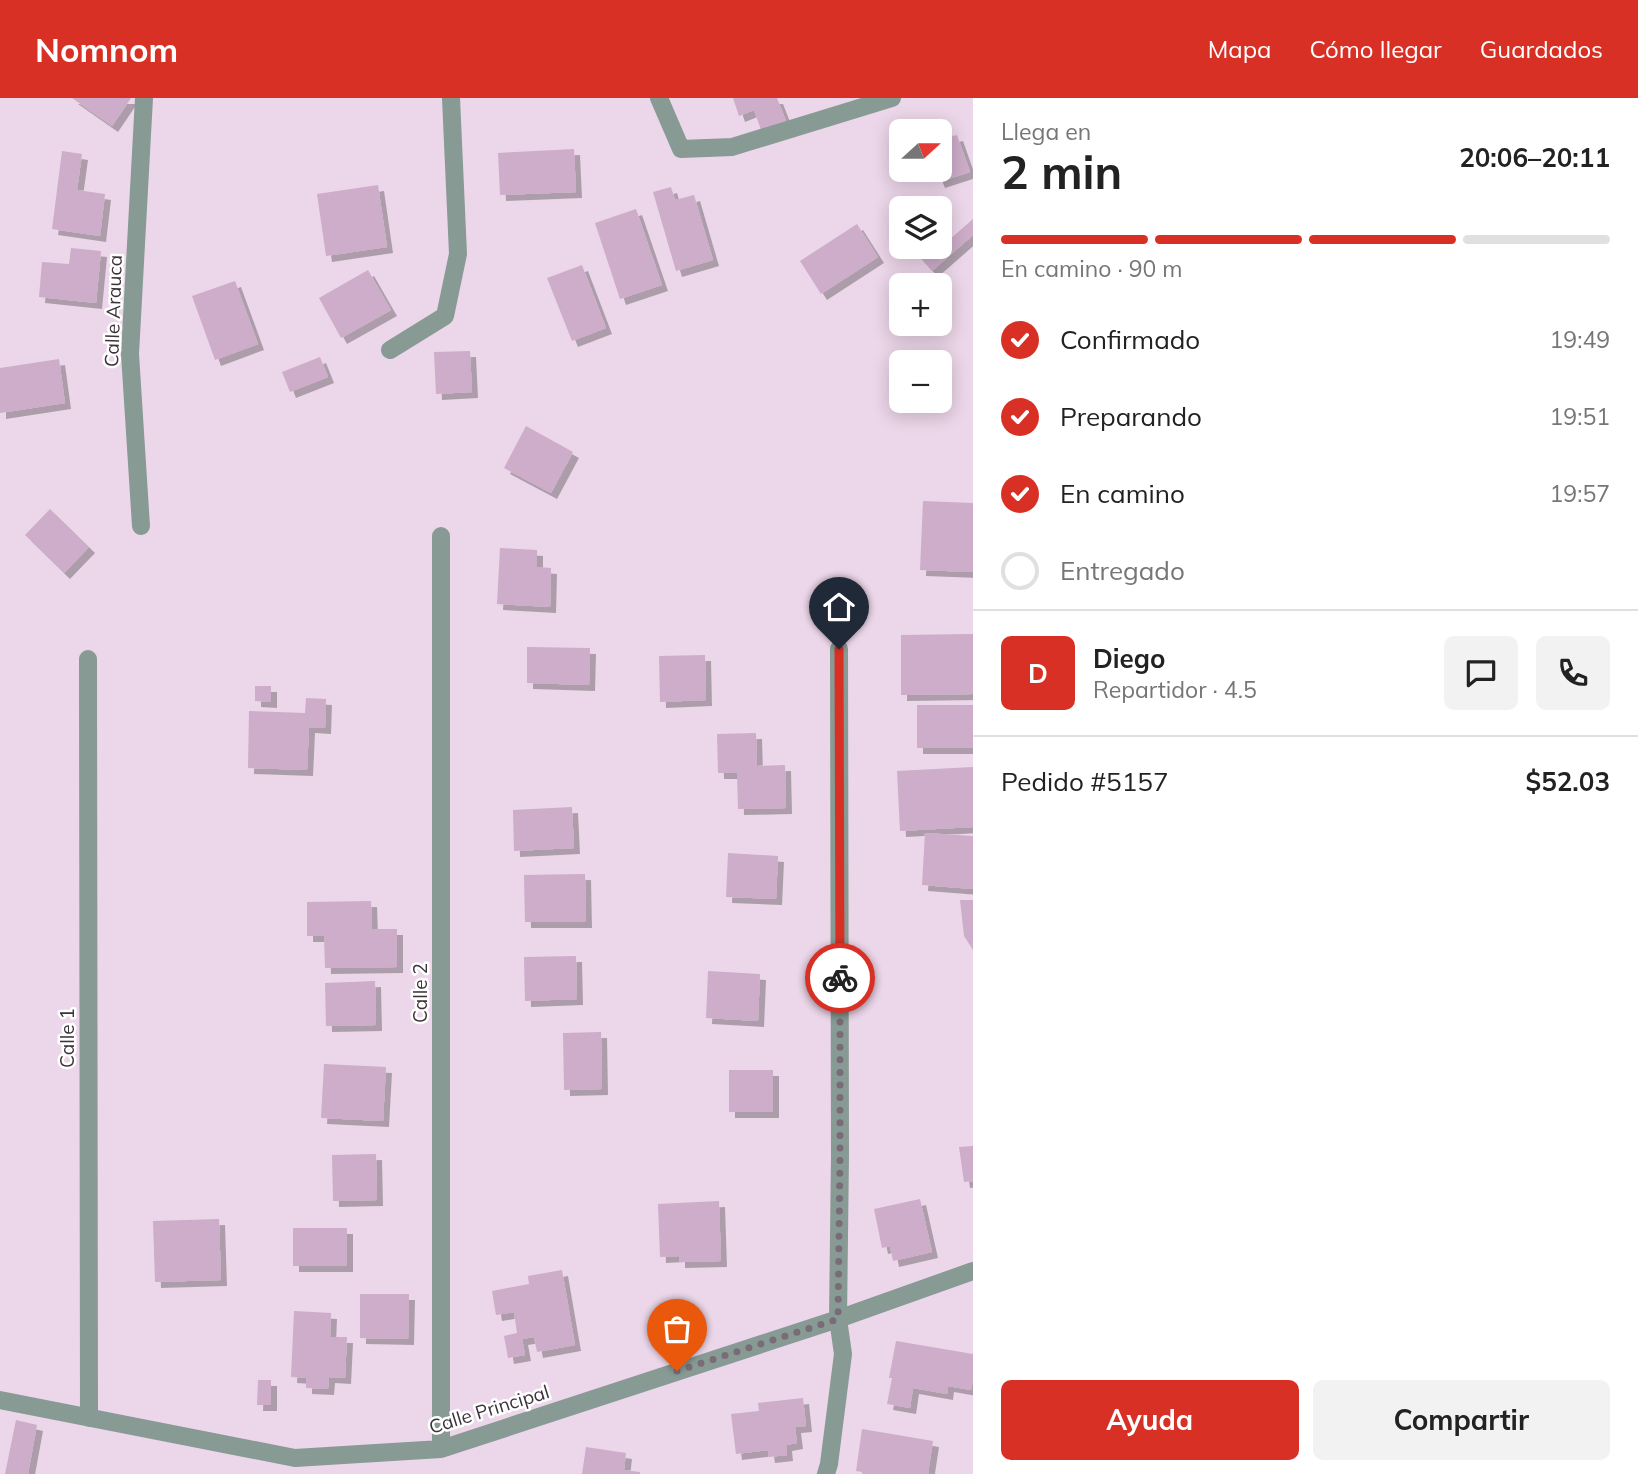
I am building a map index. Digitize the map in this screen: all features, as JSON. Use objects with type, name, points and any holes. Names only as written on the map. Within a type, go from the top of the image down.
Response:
[{"type":"street","name":"Calle Arauca","points":[[141,526],[130,354],[144,98]]},
{"type":"street","points":[[390,350],[445,316],[458,254],[451,98]]},
{"type":"street","points":[[659,98],[681,149],[732,147],[891,98]]},
{"type":"street","name":"Calle 2","points":[[440,1449],[441,536]]},
{"type":"street","points":[[826,1474],[843,1354],[838,1319],[839,649]]},
{"type":"street","name":"Calle 1","points":[[88,659],[89,1418]]},
{"type":"street","name":"Calle Principal","points":[[0,1400],[295,1458],[440,1449],[838,1319],[973,1271]]},
{"type":"building","points":[[72,98],[131,98],[112,126]]},
{"type":"building","points":[[733,98],[777,98],[786,121],[761,130],[754,110],[739,116]]},
{"type":"building","points":[[957,135],[970,172],[952,178],[952,136]]},
{"type":"building","points":[[574,149],[576,192],[500,195],[498,153]]},
{"type":"building","points":[[62,151],[82,154],[77,190],[105,194],[100,236],[52,229]]},
{"type":"building","points":[[378,185],[387,247],[326,256],[317,194]]},
{"type":"building","points":[[671,187],[675,200],[694,195],[713,260],[676,271],[653,192]]},
{"type":"building","points":[[636,209],[662,285],[620,299],[595,223]]},
{"type":"building","points":[[973,219],[973,235],[952,253],[952,237]]},
{"type":"building","points":[[857,224],[878,257],[821,294],[800,261]]},
{"type":"building","points":[[71,248],[101,251],[96,303],[39,297],[42,262],[69,264]]},
{"type":"building","points":[[921,259],[946,259],[932,271]]},
{"type":"building","points":[[582,265],[606,328],[572,341],[547,278]]},
{"type":"building","points":[[368,270],[391,310],[341,338],[319,298]]},
{"type":"building","points":[[235,281],[258,344],[215,360],[192,296]]},
{"type":"building","points":[[470,351],[472,392],[436,394],[434,352]]},
{"type":"building","points":[[320,357],[328,377],[290,392],[282,372]]},
{"type":"building","points":[[59,359],[65,403],[0,413],[0,368]]},
{"type":"building","points":[[526,426],[573,452],[551,493],[504,468]]},
{"type":"building","points":[[923,501],[973,503],[973,572],[920,570]]},
{"type":"building","points":[[50,509],[89,547],[64,573],[25,535]]},
{"type":"building","points":[[500,548],[537,550],[537,567],[551,568],[550,607],[497,604]]},
{"type":"building","points":[[973,634],[973,694],[901,695],[901,635]]},
{"type":"building","points":[[527,647],[590,648],[589,685],[527,683]]},
{"type":"building","points":[[705,655],[706,700],[660,702],[659,656]]},
{"type":"building","points":[[255,686],[271,686],[271,702],[255,701]]},
{"type":"building","points":[[306,698],[326,699],[325,728],[309,727],[307,770],[248,768],[249,711],[305,713]]},
{"type":"building","points":[[917,705],[973,705],[973,748],[917,748]]},
{"type":"building","points":[[756,733],[757,766],[785,765],[786,808],[738,809],[737,773],[718,773],[717,734]]},
{"type":"building","points":[[973,767],[973,827],[900,831],[897,771]]},
{"type":"building","points":[[572,807],[574,848],[514,851],[513,810]]},
{"type":"building","points":[[925,833],[973,836],[973,889],[922,885]]},
{"type":"building","points":[[728,853],[778,856],[776,899],[726,897]]},
{"type":"building","points":[[585,874],[586,922],[525,922],[524,875]]},
{"type":"building","points":[[960,900],[973,900],[973,950],[964,936]]},
{"type":"building","points":[[371,901],[372,929],[397,929],[397,967],[325,968],[324,936],[307,936],[307,902]]},
{"type":"building","points":[[576,956],[577,999],[525,1001],[524,957]]},
{"type":"building","points":[[708,971],[760,974],[758,1021],[706,1018]]},
{"type":"building","points":[[375,981],[376,1025],[326,1026],[325,983]]},
{"type":"building","points":[[601,1032],[602,1089],[564,1090],[563,1033]]},
{"type":"building","points":[[324,1064],[386,1067],[383,1121],[321,1118]]},
{"type":"building","points":[[729,1070],[773,1070],[773,1112],[729,1112]]},
{"type":"building","points":[[973,1146],[973,1181],[964,1182],[959,1147]]},
{"type":"building","points":[[376,1154],[377,1200],[333,1201],[332,1155]]},
{"type":"building","points":[[920,1199],[932,1252],[893,1261],[890,1246],[882,1248],[874,1209]]},
{"type":"building","points":[[719,1201],[721,1261],[679,1262],[679,1256],[660,1257],[658,1204]]},
{"type":"building","points":[[219,1219],[221,1280],[155,1282],[153,1221]]},
{"type":"building","points":[[293,1228],[347,1228],[347,1266],[293,1266]]},
{"type":"building","points":[[562,1270],[575,1345],[537,1352],[534,1337],[522,1339],[525,1355],[508,1358],[504,1336],[517,1333],[514,1312],[496,1315],[492,1291],[529,1284],[528,1276]]},
{"type":"building","points":[[360,1294],[409,1294],[408,1339],[360,1338]]},
{"type":"building","points":[[294,1311],[331,1313],[330,1337],[347,1337],[345,1378],[329,1377],[328,1389],[306,1388],[306,1378],[291,1377]]},
{"type":"building","points":[[896,1341],[973,1354],[971,1390],[948,1386],[947,1394],[913,1388],[910,1408],[887,1404]]},
{"type":"building","points":[[258,1380],[271,1380],[271,1405],[257,1405]]},
{"type":"building","points":[[803,1398],[806,1426],[795,1427],[797,1443],[786,1445],[787,1455],[769,1457],[768,1450],[736,1454],[731,1414],[759,1411],[758,1403]]},
{"type":"building","points":[[16,1420],[37,1425],[28,1474],[5,1474]]},
{"type":"building","points":[[862,1429],[933,1441],[928,1474],[862,1474],[856,1471]]},
{"type":"building","points":[[586,1447],[626,1453],[624,1470],[640,1474],[582,1474]]},
{"type":"way so far","points":[[677,1371],[838,1319],[840,978]]},
{"type":"route","points":[[839,649],[840,978]]}]
